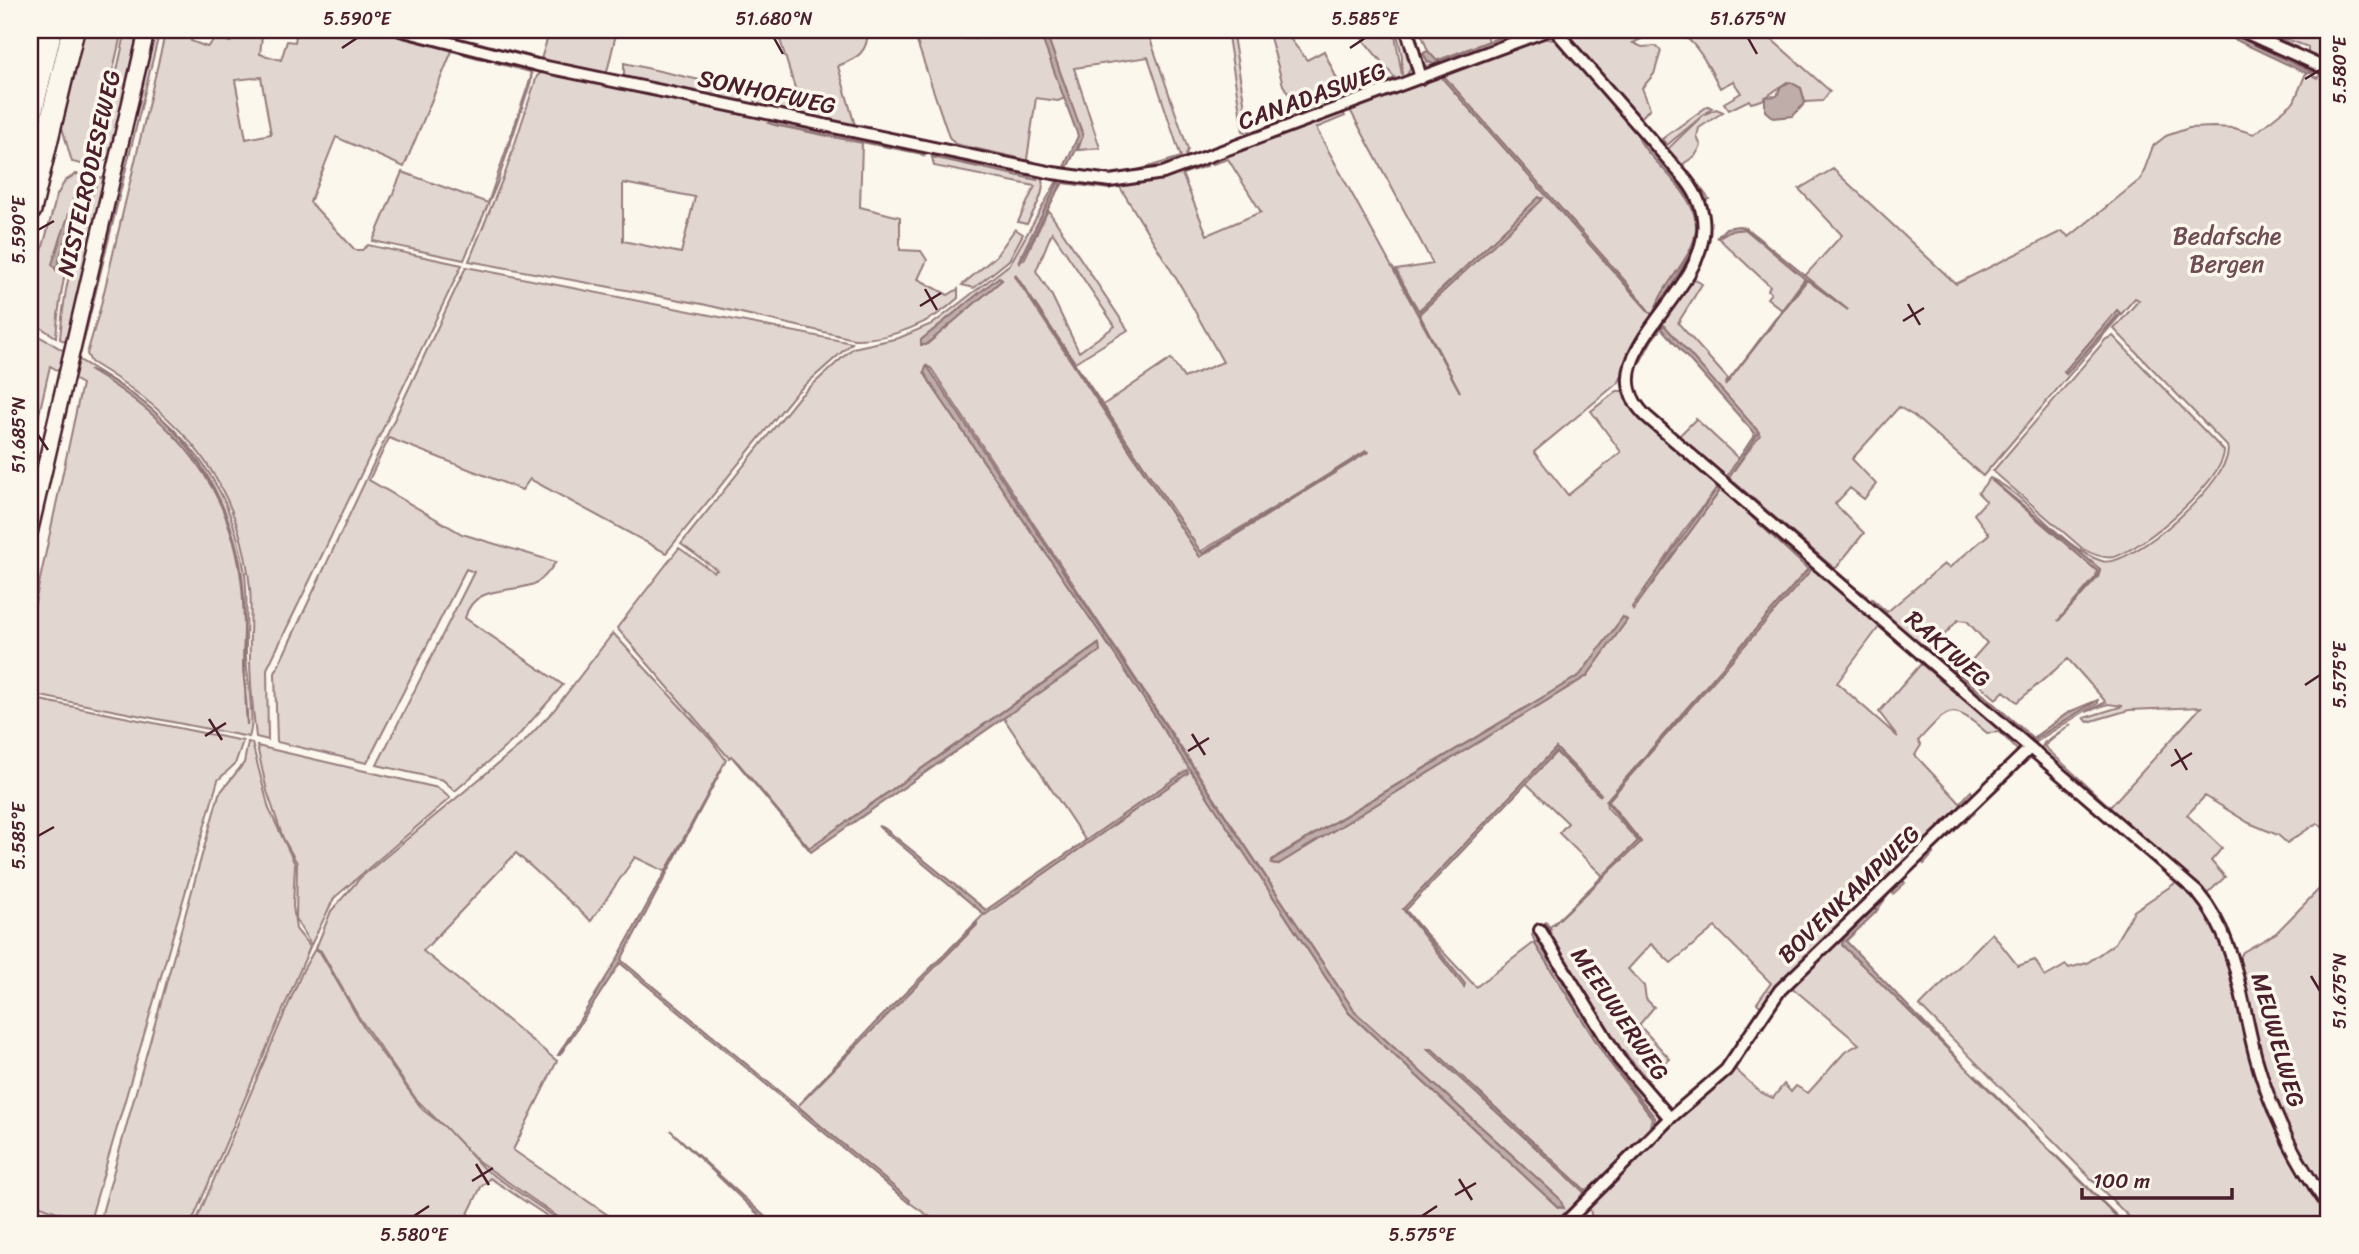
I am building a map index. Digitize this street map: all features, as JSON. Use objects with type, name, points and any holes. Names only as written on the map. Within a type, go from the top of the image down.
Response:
[{"type":"highway","points":[[30,118],[51,30]]},
{"type":"highway","points":[[30,210],[73,30]]},
{"type":"street","name":"SONHOFWEG","points":[[400,30],[537,65],[1053,173],[1096,180],[1127,180]]},
{"type":"street","points":[[1407,30],[1421,78]]},
{"type":"street","name":"CANADASWEG","points":[[1127,180],[1181,167],[1548,30]]},
{"type":"street","name":"RAKTWEG","points":[[1555,30],[1691,187],[1705,217],[1701,250],[1633,358],[1628,384],[1633,401],[1646,416],[2197,892],[2211,909],[2233,954]]},
{"type":"street","points":[[2240,30],[2329,70]]},
{"type":"street","name":"NISTELRODESEWEG","points":[[30,531],[145,31]]},
{"type":"street","name":"BOVENKAMPWEG","points":[[1564,1224],[1670,1118],[1735,1060],[1780,990],[2030,748]]},
{"type":"street","name":"MEEUWERWEG","points":[[1540,930],[1619,1059],[1670,1118]]},
{"type":"street","name":"MEUWELWEG","points":[[2233,954],[2256,1057],[2277,1118],[2296,1157],[2329,1207]]},
{"type":"green space","points":[[85,30],[122,30],[99,133],[97,163],[91,166],[72,162],[61,124]]},
{"type":"green space","points":[[126,30],[140,30],[110,156],[102,162],[104,129]]},
{"type":"green space","points":[[152,30],[160,30],[81,352],[77,349]]},
{"type":"green space","points":[[166,30],[190,30],[191,41],[207,47],[218,37],[230,42],[245,30],[262,36],[260,54],[281,60],[287,41],[295,42],[297,30],[383,30],[389,34],[391,31],[486,57],[489,61],[452,51],[404,167],[336,137],[310,202],[355,250],[362,250],[368,245],[462,265],[267,669],[268,740],[256,737],[251,677],[250,588],[244,549],[233,514],[219,483],[178,428],[123,383],[91,362],[87,354]],"holes":[[[261,77],[271,134],[246,139],[235,80]]]},
{"type":"green space","points":[[550,30],[617,30],[606,76],[473,45],[473,41],[541,59]]},
{"type":"green space","points":[[777,30],[868,30],[864,49],[838,66],[856,129],[755,108],[755,92],[799,101]]},
{"type":"green space","points":[[913,30],[935,30],[938,39],[1021,38],[1041,34],[1065,98],[1058,101],[1036,98],[1027,159],[1023,164],[925,143],[926,140],[1023,159],[955,144],[949,137]]},
{"type":"green space","points":[[1045,30],[1147,30],[1188,149],[1184,161],[1131,175],[1135,171],[1181,157],[1148,57],[1074,68],[1100,148],[1078,150],[1083,135]]},
{"type":"green space","points":[[1227,30],[1232,30],[1249,131],[1256,131],[1255,137],[1243,131]]},
{"type":"green space","points":[[1268,30],[1283,30],[1307,60],[1324,51],[1347,101],[1268,132],[1265,127],[1301,113],[1283,85]]},
{"type":"green space","points":[[1355,30],[1394,30],[1402,75],[1402,56],[1396,30],[1404,30],[1412,65],[1406,77],[1357,98],[1355,93],[1395,78]]},
{"type":"green space","points":[[1410,30],[1416,30],[1418,54],[1423,53],[1428,62],[1434,64],[1529,30],[1539,30],[1434,68],[1419,59]]},
{"type":"green space","points":[[1420,30],[1485,30],[1489,41],[1436,61],[1428,51]]},
{"type":"green space","points":[[1568,30],[1761,30],[1830,91],[1822,101],[1805,102],[1801,88],[1787,82],[1762,100],[1751,103],[1749,100],[1729,110],[1724,103],[1741,93],[1733,81],[1720,88],[1692,43],[1675,32],[1665,31],[1633,43],[1642,47],[1656,46],[1661,51],[1654,74],[1642,88],[1650,108],[1642,117],[1635,118],[1567,37]]},
{"type":"green space","name":"Bedafsche Bergen","points":[[2224,30],[2232,30],[2315,67],[2313,76],[2317,78],[2324,71],[2329,74],[2329,79],[2323,76],[2321,79],[2329,84],[2329,832],[2317,823],[2287,843],[2278,835],[2249,823],[2205,796],[2187,815],[2222,848],[2211,861],[2225,877],[2208,893],[2202,893],[2044,755],[2041,749],[2044,743],[2071,724],[2044,746],[2110,807],[2201,707],[2129,710],[2088,722],[2084,718],[2123,706],[2108,704],[2086,712],[2106,702],[2068,659],[2017,702],[2004,691],[1996,699],[1963,670],[1987,643],[1967,621],[1958,620],[1930,650],[1947,664],[1942,667],[1870,604],[1872,599],[1887,612],[1944,564],[1949,568],[1989,534],[1974,514],[1986,501],[1978,493],[1990,478],[2005,486],[2072,545],[2102,561],[2116,560],[2135,551],[2157,536],[2200,498],[2226,460],[2227,446],[2114,329],[2139,300],[2135,298],[1983,476],[1914,416],[1899,407],[1852,459],[1876,484],[1864,499],[1850,488],[1835,504],[1864,533],[1835,569],[1734,482],[1848,581],[1850,580],[1851,585],[1867,595],[1859,596],[1654,419],[1656,416],[1679,436],[1696,419],[1739,459],[1728,478],[1760,435],[1664,325],[1652,340],[1635,372],[1634,391],[1650,411],[1648,413],[1636,398],[1632,389],[1631,380],[1633,368],[1648,337],[1698,262],[1700,264],[1694,279],[1702,284],[1678,323],[1728,379],[1725,385],[1807,280],[1848,310],[1806,277],[1782,310],[1767,298],[1771,293],[1768,290],[1770,286],[1718,238],[1729,231],[1745,229],[1804,277],[1842,235],[1799,189],[1833,169],[1956,284],[2062,231],[2069,237],[2141,179],[2153,146],[2166,136],[2189,128],[2213,127],[2234,128],[2254,134],[2294,102],[2306,73],[2313,72]],"holes":[[[2117,311],[2119,314],[2066,374],[2064,372]],[[1991,480],[2100,569],[2098,577],[2058,621],[2096,577],[2098,571]]]},
{"type":"green space","points":[[2250,30],[2329,30],[2329,56],[2325,64],[2308,56],[2308,47],[2268,32],[2297,47],[2294,50]]},
{"type":"green space","points":[[1542,38],[1554,40],[1565,47],[1690,190],[1702,219],[1701,237],[1695,255],[1632,353],[1619,382],[1534,452],[1568,495],[1621,452],[1591,411],[1617,391],[1624,391],[1641,416],[1879,621],[1879,627],[1837,683],[1898,737],[1879,712],[1921,664],[1992,724],[1916,659],[1921,657],[2018,741],[2019,750],[2012,761],[2001,769],[2018,751],[2000,732],[1987,733],[1957,713],[1950,713],[1937,721],[1918,741],[1921,745],[1915,755],[1960,803],[1971,791],[1974,797],[1783,983],[1763,1009],[1757,1003],[1771,983],[1715,927],[1671,963],[1651,944],[1628,969],[1644,986],[1646,999],[1654,1007],[1639,1025],[1670,1059],[1648,1080],[1623,1051],[1651,1084],[1647,1090],[1620,1056],[1544,932],[1543,925],[1546,922],[1551,930],[1550,927],[1641,842],[1608,801],[1811,569],[1815,571],[1728,495],[1808,569],[1606,801],[1607,807],[1638,841],[1603,876],[1559,833],[1568,823],[1526,783],[1556,752],[1601,794],[1556,748],[1403,909],[1464,987],[1411,918],[1476,987],[1535,942],[1532,935],[1537,930],[1628,1076],[1656,1106],[1659,1113],[1657,1128],[1561,1224],[1550,1224],[1554,1219],[1551,1217],[1543,1224],[940,1224],[910,1203],[798,1106],[984,914],[1188,771],[1086,841],[1003,717],[1099,651],[1098,644],[809,848],[739,764],[731,756],[729,758],[617,628],[679,548],[714,572],[717,570],[681,544],[798,398],[853,348],[899,338],[934,323],[1010,264],[1058,179],[1107,185],[1109,189],[1063,183],[1057,193],[1061,184],[1058,183],[1019,261],[1024,260],[1048,210],[1128,330],[1075,362],[1014,275],[1200,557],[1367,452],[1200,552],[1103,405],[1171,359],[1184,378],[1223,362],[1182,288],[1118,184],[1162,177],[1204,162],[1207,166],[1182,174],[1207,235],[1261,212],[1228,159],[1213,164],[1212,159],[1341,111],[1345,116],[1316,128],[1460,392],[1419,314],[1543,198],[1539,198],[1418,311],[1396,270],[1433,264],[1349,108]],"holes":[[[1443,76],[1625,281],[1653,316],[1443,79]],[[1639,136],[1681,185],[1693,203],[1698,219],[1697,236],[1689,256],[1654,311],[1692,247],[1696,232],[1695,217],[1687,199],[1644,147]],[[1052,232],[1115,326],[1079,352],[1051,294],[1036,271]],[[999,277],[1002,280],[926,345],[921,345],[921,340]],[[926,366],[931,368],[1355,1012],[1559,1198],[1563,1208],[1558,1207],[1349,1013],[1111,649],[924,372]],[[1718,487],[1719,492],[1633,610],[1682,533]],[[1623,617],[1627,620],[1587,676],[1277,865],[1271,864],[1277,856],[1580,675]],[[1537,941],[1615,1067],[1655,1118],[1652,1128],[1600,1180],[1650,1127],[1652,1118],[1607,1059],[1535,944]],[[1428,1049],[1432,1049],[1585,1190],[1592,1187],[1573,1207],[1584,1192]]]},
{"type":"green space","points":[[500,60],[527,67],[531,73],[531,77],[530,72],[496,63]]},
{"type":"green space","points":[[624,63],[740,89],[743,101],[740,104],[618,79],[618,76],[624,77]]},
{"type":"green space","points":[[543,71],[688,101],[696,107],[700,104],[923,150],[924,156],[914,150],[771,120],[775,125],[862,143],[860,207],[900,217],[900,250],[921,251],[927,260],[918,279],[948,295],[958,289],[958,298],[935,316],[909,329],[882,337],[854,339],[702,304],[469,261],[506,171],[537,76]],"holes":[[[623,183],[695,197],[681,253],[623,241]]]},
{"type":"green space","points":[[531,77],[497,184],[464,260],[373,241],[402,172],[488,203]]},
{"type":"green space","points":[[1708,106],[1712,108],[1667,145],[1662,139]]},
{"type":"green space","points":[[1716,109],[1723,112],[1699,128],[1697,137],[1701,146],[1695,156],[1683,164],[1709,199],[1706,200],[1657,143],[1659,141],[1668,149],[1703,115]]},
{"type":"green space","points":[[931,152],[1039,174],[1042,192],[1027,224],[1018,222],[1035,186],[934,166]]},
{"type":"green space","points":[[76,174],[94,175],[69,255],[56,337],[30,321],[30,295],[57,195],[65,181]]},
{"type":"green space","points":[[99,177],[105,179],[68,343],[60,339],[69,277],[78,236]]},
{"type":"green space","points":[[1015,229],[1023,234],[1009,260],[974,288],[962,285],[996,256]]},
{"type":"green space","points":[[466,267],[852,343],[795,394],[666,553],[530,479],[522,490],[389,438],[369,480],[462,534],[556,562],[535,584],[492,592],[475,600],[469,608],[465,618],[563,685],[518,736],[455,791],[443,780],[377,765],[474,572],[466,569],[367,763],[277,742],[275,673]]},
{"type":"green space","points":[[30,331],[139,399],[169,425],[196,454],[218,488],[235,528],[245,574],[246,653],[251,709],[249,737],[30,694],[30,626],[82,384],[50,366],[30,453]]},
{"type":"green space","points":[[2113,336],[2224,451],[2220,464],[2210,479],[2180,512],[2143,541],[2110,557],[2098,556],[2083,549],[1993,471],[2106,339]]},
{"type":"green space","points":[[613,633],[726,760],[666,872],[635,857],[591,921],[516,853],[423,951],[557,1061],[513,1150],[621,1224],[568,1224],[478,1161],[416,1099],[358,1016],[321,951],[316,948],[331,911],[360,878],[524,742],[554,710]]},
{"type":"green space","points":[[1951,667],[2032,741],[2098,700],[2098,703],[2032,744],[1949,674]]},
{"type":"green space","points":[[30,698],[243,741],[235,764],[218,780],[89,1224],[30,1202]]},
{"type":"green space","points":[[248,742],[252,743],[269,809],[295,864],[293,906],[296,929],[310,947],[191,1224],[99,1224],[219,794],[244,763]]},
{"type":"green space","points":[[257,746],[438,788],[450,798],[334,898],[311,945],[296,920],[297,863],[283,838],[267,791]]},
{"type":"green space","points":[[2000,781],[2002,783],[1975,813],[1966,821],[1964,819],[1932,850],[1934,853],[1924,864],[1921,861],[1902,880],[1905,883],[1893,894],[1891,891],[1876,912],[1876,908],[1844,938],[1842,945],[2125,1224],[1597,1224],[1592,1219],[1589,1204],[1659,1133],[1733,1067],[1760,1092],[1773,1098],[1784,1084],[1791,1092],[1796,1086],[1808,1093],[1845,1052],[1859,1044],[1789,985]]},
{"type":"green space","points":[[2329,879],[2329,1204],[2310,1176],[2267,1087],[2238,961],[2243,952],[2276,933]]},
{"type":"green space","points":[[2177,882],[2195,894],[2221,932],[2260,1080],[2329,1211],[2329,1224],[2136,1224],[1920,1006],[1992,933],[2018,966],[2035,960],[2045,977],[2066,965],[2069,968],[2087,963],[2115,943],[2134,911]]},
{"type":"green space","points":[[315,949],[320,952],[365,1030],[423,1110],[445,1127],[483,1168],[565,1224],[559,1224],[490,1178],[481,1187],[463,1224],[195,1224],[303,970]]},
{"type":"green space","points":[[30,1207],[75,1224],[30,1224]]},
{"type":"shaded area","points":[[1039,30],[1046,33],[1083,136],[1067,168],[1065,165],[1078,136]]},
{"type":"shaded area","points":[[1519,30],[1529,30],[1434,64],[1428,62],[1423,53],[1428,51],[1437,61]]},
{"type":"shaded area","points":[[2215,30],[2224,30],[2313,73],[2306,73]]},
{"type":"shaded area","points":[[1444,76],[1625,281],[1653,316],[1443,79]]},
{"type":"shaded area","points":[[1790,82],[1801,88],[1805,103],[1793,116],[1773,118],[1765,111],[1765,97],[1777,96],[1781,86]]},
{"type":"shaded area","points":[[771,120],[914,150],[917,153],[768,123]]},
{"type":"shaded area","points":[[1639,137],[1680,185],[1692,203],[1694,212],[1688,199],[1647,151]]},
{"type":"shaded area","points":[[933,155],[1036,177],[1037,180],[932,157]]},
{"type":"shaded area","points":[[1058,183],[1061,184],[1020,263],[1019,260]]},
{"type":"shaded area","points":[[76,193],[79,196],[56,270],[52,264]]},
{"type":"shaded area","points":[[1539,197],[1542,200],[1419,314],[1460,392],[1393,268],[1419,311]]},
{"type":"shaded area","points":[[1726,228],[1746,228],[1848,310],[1807,280],[1725,386],[1805,279],[1745,229],[1729,231],[1716,238]]},
{"type":"shaded area","points":[[1696,229],[1696,237],[1688,256],[1655,311],[1664,290],[1691,248]]},
{"type":"shaded area","points":[[1015,274],[1201,552],[1368,452],[1200,557]]},
{"type":"shaded area","points":[[999,277],[1002,280],[926,345],[921,345],[921,340]]},
{"type":"shaded area","points":[[2117,310],[2120,313],[2066,374],[2064,372]]},
{"type":"shaded area","points":[[1664,325],[1759,432],[1729,478],[1727,476],[1755,434],[1661,328]]},
{"type":"shaded area","points":[[927,366],[1355,1012],[1559,1198],[1564,1208],[1558,1207],[1349,1013],[1111,649],[933,387],[924,372]]},
{"type":"shaded area","points":[[89,370],[121,386],[162,418],[199,463],[214,489],[227,516],[236,544],[241,573],[244,602],[244,628],[242,587],[236,551],[226,517],[212,487],[194,459],[147,410]]},
{"type":"shaded area","points":[[1992,480],[2100,569],[2098,577],[2058,621],[2096,577],[2097,571]]},
{"type":"shaded area","points":[[1718,487],[1719,492],[1633,610],[1632,607]]},
{"type":"shaded area","points":[[1728,495],[1815,571],[1811,570],[1608,801],[1641,842],[1553,925],[1638,841],[1606,801],[1808,569]]},
{"type":"shaded area","points":[[1623,617],[1627,620],[1587,676],[1277,865],[1271,864],[1272,860],[1580,675]]},
{"type":"shaded area","points":[[244,628],[245,673],[245,690],[243,667]]},
{"type":"shaded area","points":[[1099,644],[1100,651],[811,852],[733,758],[809,848]]},
{"type":"shaded area","points":[[1955,670],[2033,738],[2069,712],[2098,700],[2032,741],[1953,673]]},
{"type":"shaded area","points":[[1556,748],[1601,796],[1556,752],[1406,910],[1465,984],[1464,987],[1403,909]]},
{"type":"shaded area","points":[[722,769],[621,960],[910,1200],[909,1203],[620,963],[558,1055],[615,963]]},
{"type":"shaded area","points":[[1187,770],[1188,773],[985,915],[878,826],[884,828],[986,910]]},
{"type":"shaded area","points":[[1876,907],[1876,912],[1846,941],[1966,1067],[1842,945],[1844,938]]},
{"type":"shaded area","points":[[977,922],[977,925],[804,1099],[874,1024]]},
{"type":"shaded area","points":[[1538,941],[1615,1067],[1655,1118],[1652,1128],[1600,1180],[1650,1127],[1652,1118],[1607,1059],[1535,944]]},
{"type":"shaded area","points":[[1428,1049],[1432,1049],[1585,1190],[1592,1189],[1572,1207],[1584,1192]]},
{"type":"shaded area","points":[[670,1130],[773,1224],[768,1224]]},
{"type":"waterway","points":[[2007,779],[2015,772]]},
{"type":"waterway","points":[[1975,1075],[2040,1140]]},
{"type":"waterway","points":[[2052,1152],[2124,1224]]}]
